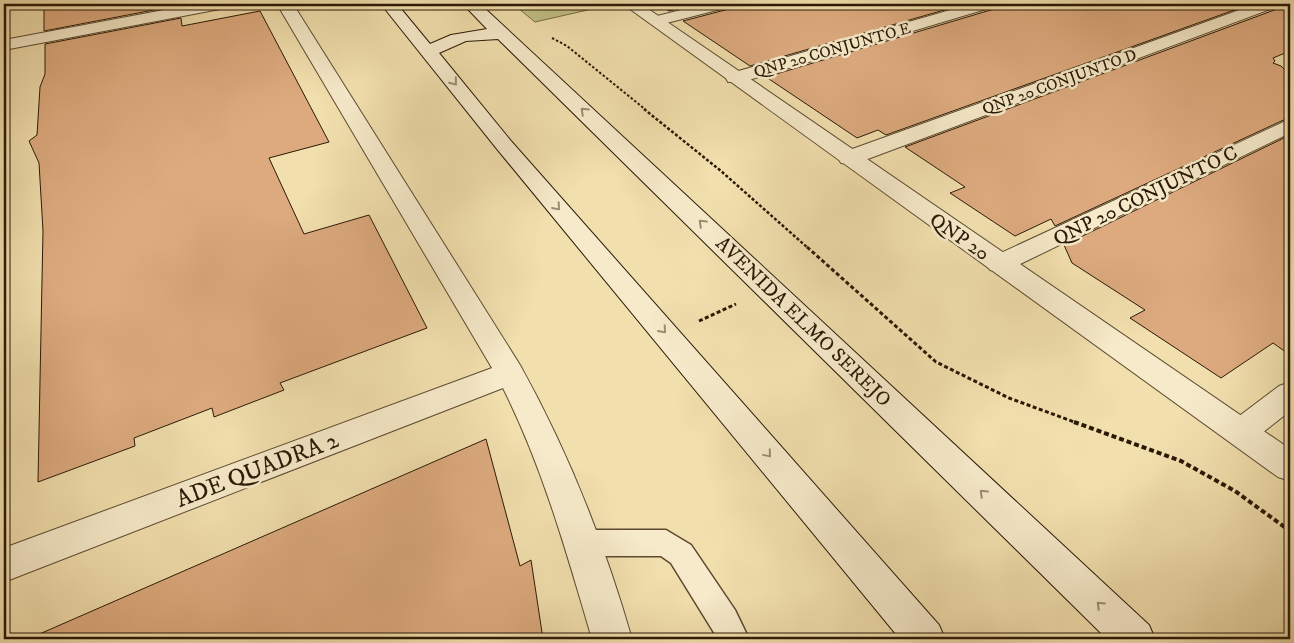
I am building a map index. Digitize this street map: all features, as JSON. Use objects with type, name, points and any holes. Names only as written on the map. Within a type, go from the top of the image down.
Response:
[{"type":"street","points":[[4,45],[220,4]]},
{"type":"street","points":[[285,4],[534,415],[582,543],[612,639]]},
{"type":"street","points":[[389,4],[422,34],[504,145],[925,639]]},
{"type":"street","name":"QNP 20","points":[[631,4],[1290,467]]},
{"type":"street","points":[[656,21],[723,4]]},
{"type":"street","name":"QNP 20 CONJUNTO E","points":[[735,78],[987,4]]},
{"type":"street","name":"QNP 20 CONJUNTO D","points":[[848,158],[1270,4]]},
{"type":"street","name":"AVENIDA ELMO SEREJO","points":[[470,12],[504,34],[1135,639]]},
{"type":"street","points":[[422,34],[450,39],[477,33],[504,34]]},
{"type":"street","name":"QNP 20 CONJUNTO C","points":[[999,264],[1290,125]]},
{"type":"street","name":"ADE QUADRA 2","points":[[4,565],[510,373]]},
{"type":"street","points":[[1241,432],[1290,394]]},
{"type":"lane","points":[[582,543],[666,543],[681,554],[724,620],[734,639]]},
{"type":"path","points":[[549,37],[567,46],[721,171],[936,362],[1009,398],[1181,461],[1235,491],[1290,531]]},
{"type":"path","points":[[667,335],[771,289]]},
{"type":"shaded area","points":[[513,4],[597,4],[601,7],[535,22]]},
{"type":"building","points":[[44,4],[180,4],[180,5],[44,31]]},
{"type":"building","points":[[659,4],[698,4],[669,11]]},
{"type":"building","points":[[733,4],[965,4],[750,66],[683,21],[729,9]]},
{"type":"building","points":[[997,4],[1013,6],[1251,4],[886,135],[878,130],[857,138],[766,77],[994,9]]},
{"type":"building","points":[[1280,4],[1290,4],[1290,51],[1273,58],[1275,61],[1273,63],[1281,66],[1290,75],[1290,117],[1055,226],[1051,219],[1015,236],[950,193],[965,187],[905,147],[1277,9]]},
{"type":"building","points":[[260,11],[329,142],[269,158],[304,234],[369,215],[427,328],[280,383],[284,390],[214,417],[212,408],[134,438],[135,446],[38,482],[43,231],[39,163],[29,141],[37,135],[40,87],[45,74],[45,44],[181,18],[182,26]]},
{"type":"building","points":[[1290,135],[1290,355],[1273,343],[1221,378],[1130,318],[1145,310],[1072,263],[1064,245]]},
{"type":"building","points":[[486,439],[520,566],[531,560],[543,639],[28,639]]}]
